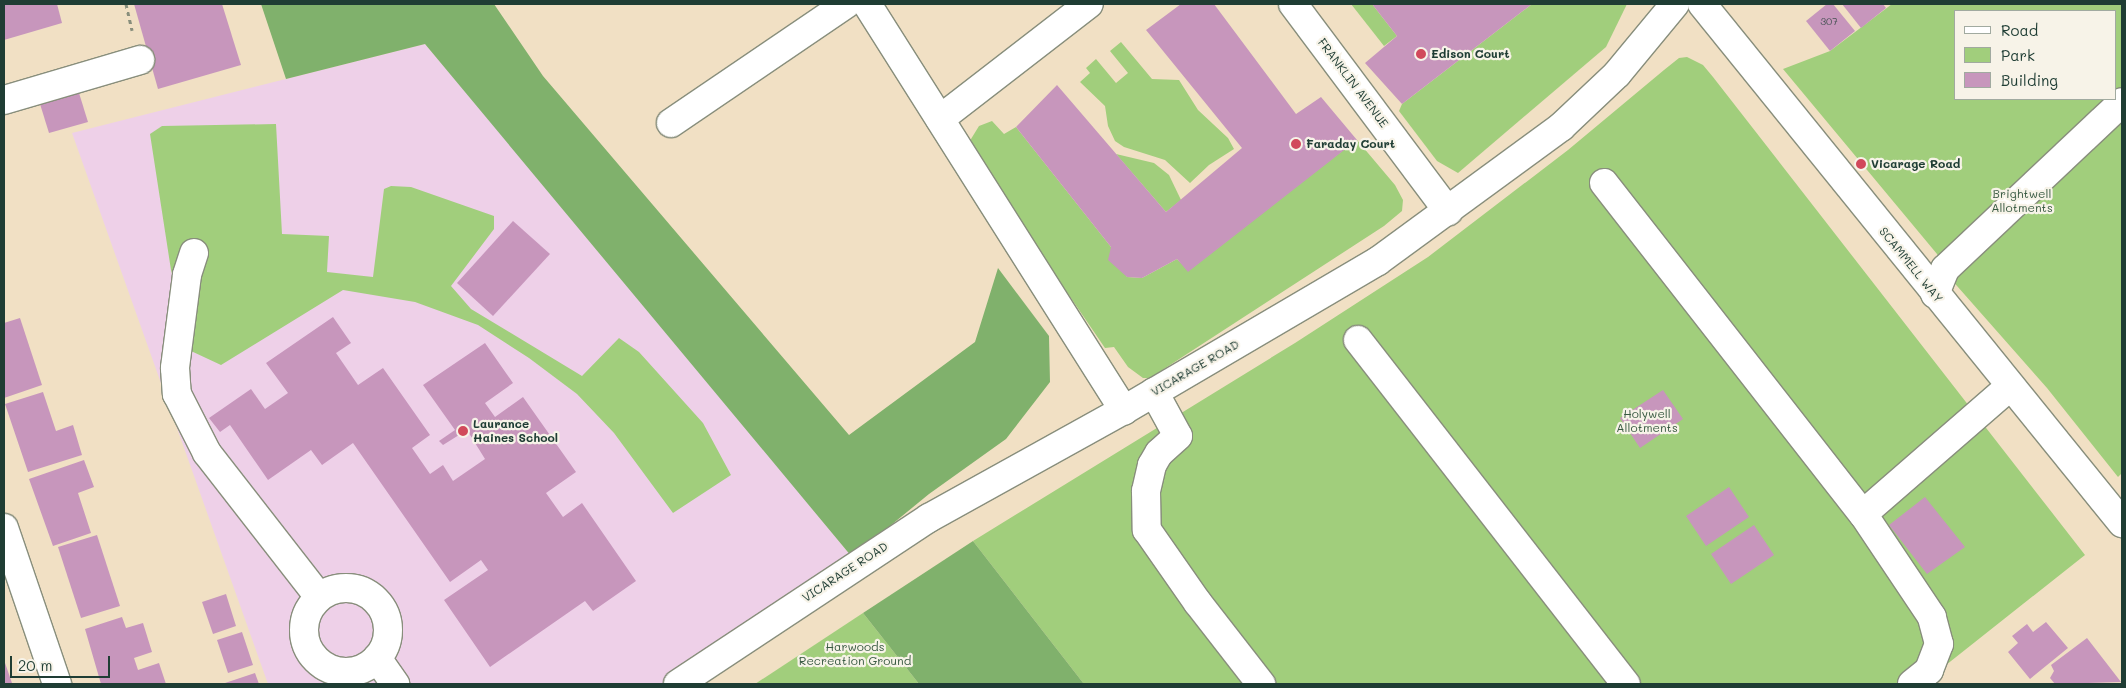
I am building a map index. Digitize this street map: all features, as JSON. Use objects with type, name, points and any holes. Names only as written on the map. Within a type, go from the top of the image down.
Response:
[{"type":"street","points":[[671,123],[846,4]]},
{"type":"street","points":[[867,4],[1124,410]]},
{"type":"street","points":[[940,119],[1089,4]]},
{"type":"street","name":"FRANKLIN AVENUE","points":[[1293,4],[1448,212]]},
{"type":"street","name":"VICARAGE ROAD","points":[[678,684],[808,596],[929,518],[1124,410],[1378,261],[1562,128],[1616,74],[1675,4]]},
{"type":"street","name":"SCAMMELL WAY","points":[[1702,4],[2122,524]]},
{"type":"street","points":[[4,100],[140,60]]},
{"type":"street","points":[[1935,294],[1945,269],[2122,102]]},
{"type":"street","points":[[1604,183],[1863,514],[1932,617],[1939,644],[1929,670],[1912,684]]},
{"type":"street","points":[[194,253],[187,275],[174,368],[176,394],[206,453],[319,597]]},
{"type":"street","points":[[1358,340],[1626,684]]},
{"type":"street","points":[[1863,514],[2010,386]]},
{"type":"street","points":[[1154,392],[1178,436],[1159,453],[1152,465],[1146,491],[1147,530],[1198,603],[1262,684]]},
{"type":"street","points":[[4,528],[57,684]]},
{"type":"street","points":[[340,587],[355,588],[369,594],[379,604],[386,617],[388,631],[385,646],[377,658],[366,668],[344,672],[323,665],[312,656],[303,628],[306,613],[319,597],[340,587]]},
{"type":"street","points":[[377,658],[395,684]]},
{"type":"shaded area","name":"Laurance Haines School","points":[[425,44],[612,263],[852,557],[670,684],[268,684],[72,133]]},
{"type":"green space","points":[[261,4],[494,4],[543,76],[849,435],[975,342],[998,268],[1049,336],[1050,382],[1006,439],[929,494],[852,557],[425,44],[286,79]]},
{"type":"green space","points":[[1351,4],[1372,4],[1397,36],[1384,46]]},
{"type":"green space","points":[[1532,4],[1627,4],[1606,47],[1458,173],[1437,161],[1399,111],[1402,104]]},
{"type":"green space","name":"Brightwell Allotments","points":[[1892,4],[2122,4],[2122,473],[2118,477],[2047,388],[1950,278],[1937,254],[1783,69],[1830,51]]},
{"type":"green space","points":[[1121,42],[1152,79],[1179,80],[1198,110],[1228,138],[1234,149],[1209,165],[1190,183],[1165,160],[1124,147],[1115,141],[1108,126],[1105,106],[1080,82],[1090,73],[1086,68],[1096,59],[1116,83],[1128,73],[1110,51]]},
{"type":"green space","name":"Holywell Allotments","points":[[1687,57],[1703,65],[1713,77],[2085,555],[1922,684],[1084,684],[973,541],[1295,343],[1428,257],[1568,150],[1679,58]]},
{"type":"green space","points":[[992,121],[1004,134],[1016,127],[1111,247],[1127,277],[1142,278],[1177,259],[1186,268],[1357,140],[1395,185],[1403,200],[1402,211],[1384,226],[1150,378],[1143,378],[1128,367],[1114,347],[1105,348],[972,153],[971,139],[979,126]]},
{"type":"green space","points":[[276,124],[282,234],[329,236],[327,272],[373,277],[384,189],[391,186],[411,187],[494,216],[494,229],[451,286],[471,309],[582,376],[619,338],[639,352],[703,423],[731,475],[673,513],[614,433],[577,394],[529,358],[478,325],[415,302],[343,290],[221,365],[191,351],[171,270],[150,134],[162,126]]},
{"type":"green space","points":[[1116,154],[1154,163],[1169,175],[1181,200],[1166,212]]},
{"type":"green space","points":[[973,541],[1084,684],[919,684],[863,613]]},
{"type":"green space","name":"Harwoods Recreation Ground","points":[[863,613],[919,684],[755,684]]},
{"type":"building","points":[[4,4],[57,4],[62,23],[4,40]]},
{"type":"building","points":[[134,4],[222,4],[241,65],[158,89]]},
{"type":"building","name":"Faraday Court","points":[[1181,4],[1214,4],[1296,114],[1321,97],[1357,140],[1188,272],[1177,259],[1142,278],[1127,277],[1108,260],[1111,247],[1016,127],[1057,85],[1166,212],[1242,148],[1146,30]]},
{"type":"building","name":"Edison Court","points":[[1372,4],[1532,4],[1402,104],[1365,63],[1397,36]]},
{"type":"building","points":[[1827,4],[1833,4],[1855,31],[1830,51],[1806,21]]},
{"type":"building","points":[[1842,4],[1883,4],[1886,8],[1861,28]]},
{"type":"building","points":[[79,93],[88,122],[49,133],[40,104]]},
{"type":"building","points":[[513,221],[550,254],[493,316],[457,283]]},
{"type":"building","points":[[333,317],[351,343],[336,353],[358,385],[383,368],[430,435],[412,448],[430,474],[443,465],[453,481],[485,459],[467,430],[443,445],[439,441],[455,430],[423,385],[485,343],[513,383],[485,403],[495,417],[523,397],[576,472],[546,493],[563,517],[582,503],[636,581],[593,611],[585,601],[490,667],[444,600],[488,570],[481,560],[450,582],[353,443],[322,465],[311,450],[268,480],[230,425],[220,432],[209,418],[251,389],[265,409],[288,393],[266,363]]},
{"type":"building","points":[[20,318],[42,385],[4,398],[4,323]]},
{"type":"building","points":[[1663,390],[1683,419],[1640,448],[1620,418]]},
{"type":"building","points":[[43,392],[56,431],[73,425],[82,455],[28,472],[5,404]]},
{"type":"building","points":[[84,460],[94,487],[78,493],[91,533],[53,546],[29,479]]},
{"type":"building","points":[[1729,487],[1749,517],[1706,546],[1686,516]]},
{"type":"building","points":[[1925,497],[1965,547],[1927,574],[1889,525]]},
{"type":"building","points":[[1754,525],[1774,555],[1731,584],[1711,554]]},
{"type":"building","points":[[97,535],[120,606],[81,618],[58,547]]},
{"type":"building","points":[[226,594],[236,626],[213,634],[202,602]]},
{"type":"building","points":[[122,617],[126,628],[143,623],[152,652],[134,658],[138,670],[159,663],[166,684],[101,684],[85,629]]},
{"type":"building","points":[[2046,622],[2068,648],[2030,679],[2008,652],[2018,643],[2012,636],[2027,624],[2033,632]]},
{"type":"building","points":[[242,632],[253,665],[228,673],[217,640]]},
{"type":"building","points":[[2087,638],[2121,682],[2055,684],[2050,678],[2054,671],[2051,665]]},
{"type":"building","points":[[4,660],[12,683],[4,684]]},
{"type":"building","points":[[255,673],[259,684],[225,684],[225,683]]},
{"type":"place","name":"Edison Court","points":[[1421,54]]},
{"type":"place","name":"Faraday Court","points":[[1296,144]]},
{"type":"place","name":"Vicarage Road","points":[[1861,164]]},
{"type":"place","name":"Laurance Haines School","points":[[463,431]]}]
